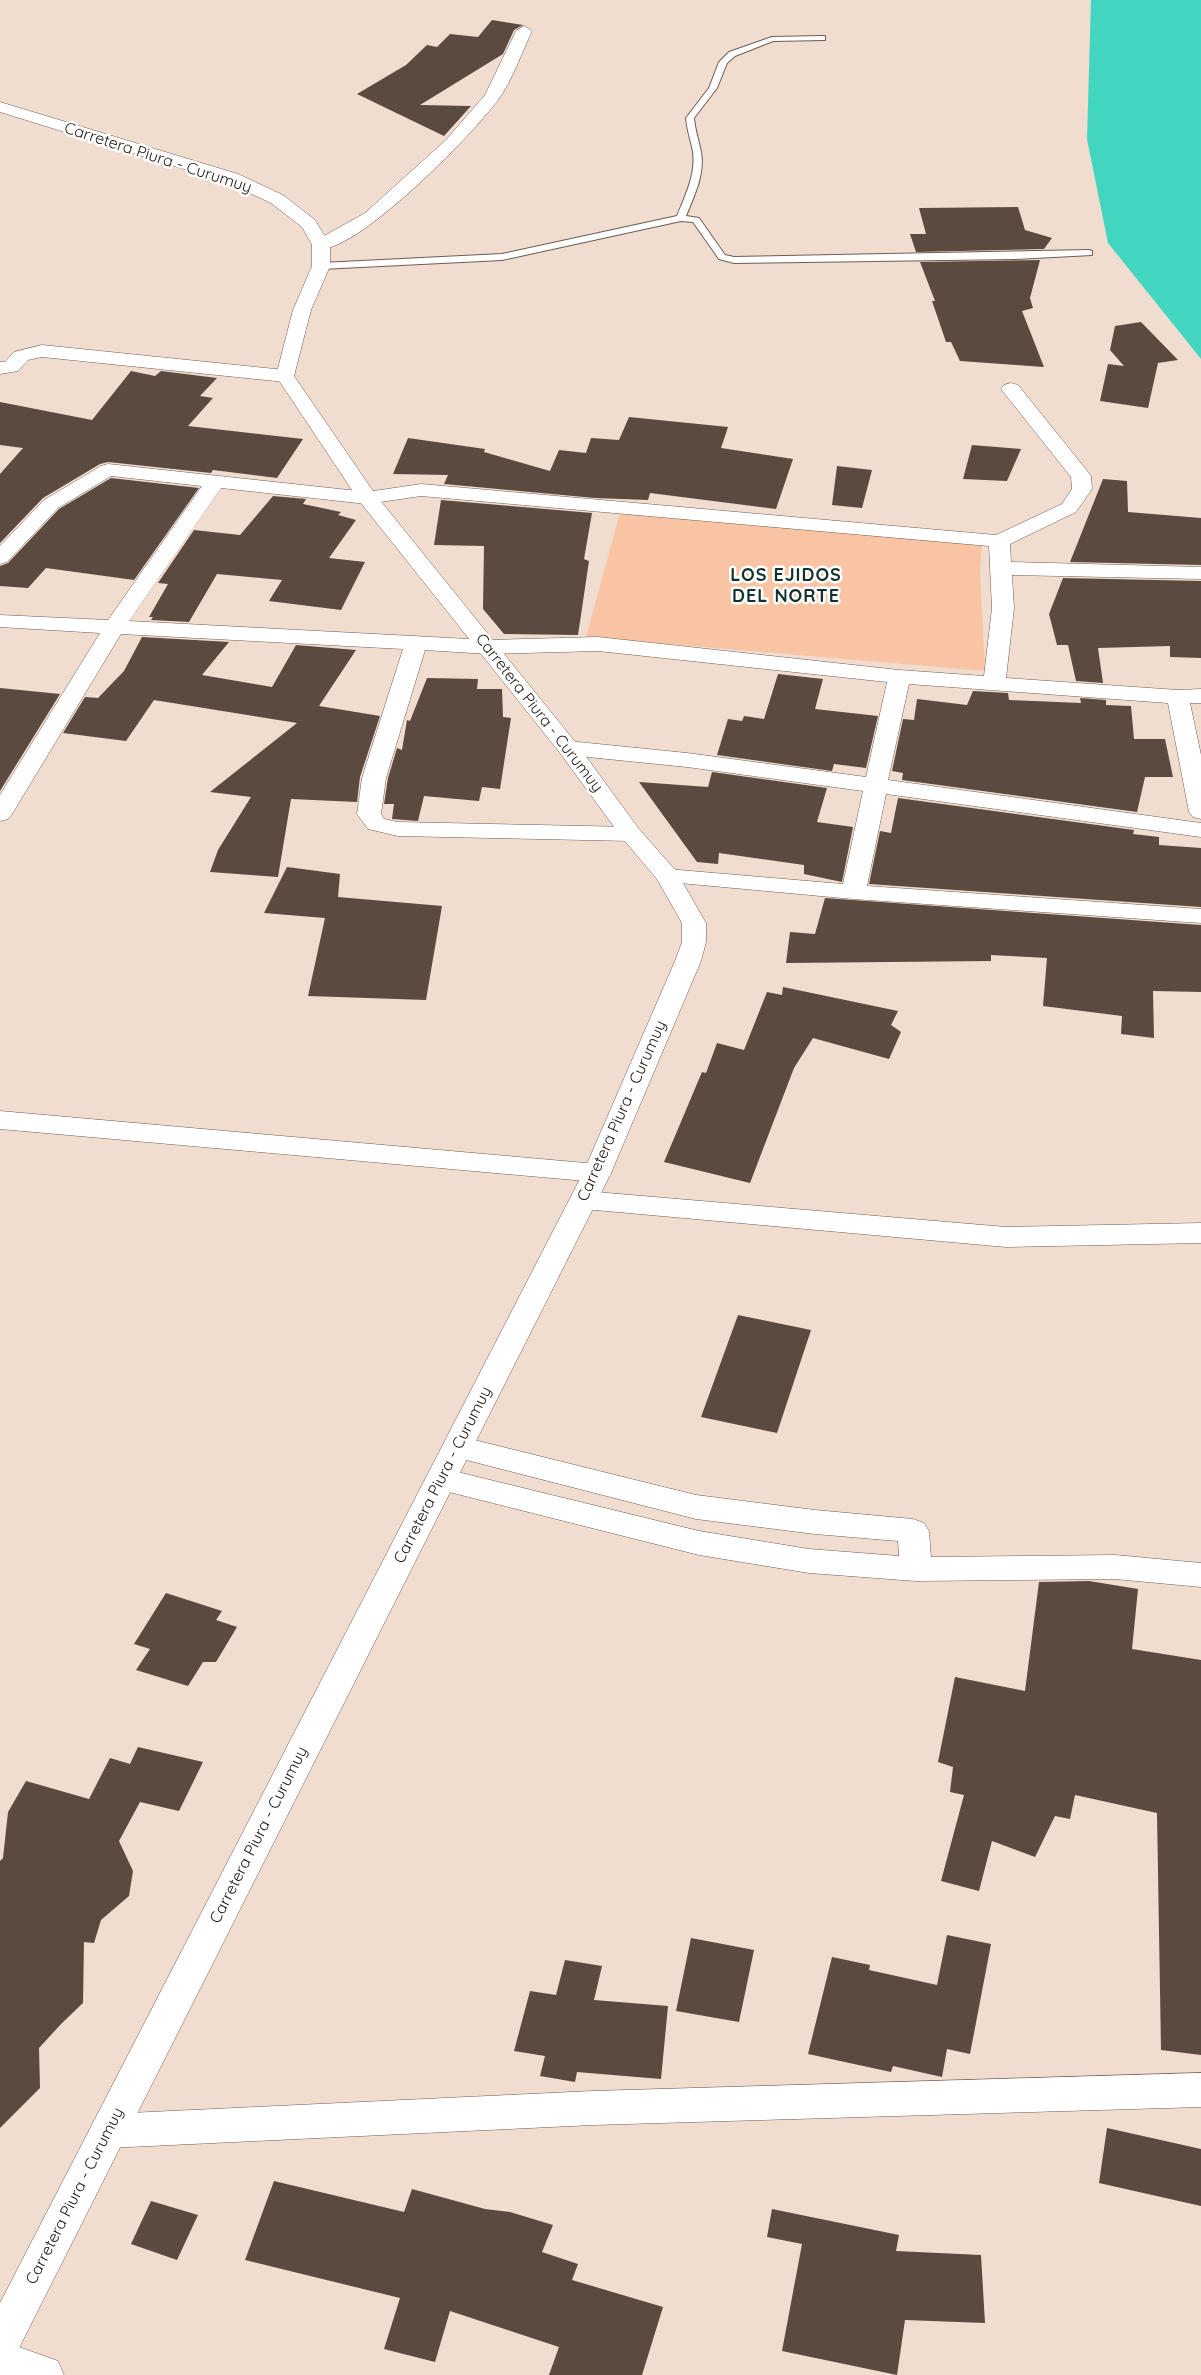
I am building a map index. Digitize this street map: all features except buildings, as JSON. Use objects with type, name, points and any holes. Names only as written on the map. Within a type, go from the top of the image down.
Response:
[{"type":"street","points":[[0,368],[12,367],[22,356],[42,351],[285,376],[302,310],[321,255],[371,217],[452,144],[492,97],[524,31]]},
{"type":"street","name":"Carretera Piura - Curumuy","points":[[0,107],[232,178],[277,199],[308,224],[321,255]]},
{"type":"street","name":"Carretera Piura - Curumuy","points":[[0,2344],[584,1200],[688,961],[694,942],[694,923],[667,876],[631,834],[568,748],[488,647],[367,498],[285,376]]},
{"type":"street","points":[[0,558],[51,504],[108,470],[367,498],[422,490],[1000,541],[1070,508],[1082,489],[1081,476],[1011,389]]},
{"type":"street","points":[[0,814],[114,627],[215,482]]},
{"type":"street","points":[[994,684],[1002,608],[1000,541]]},
{"type":"street","points":[[1000,568],[1201,573]]},
{"type":"street","points":[[0,621],[488,647],[598,644],[899,677],[1178,697],[1201,696]]},
{"type":"street","points":[[416,643],[374,778],[369,814],[376,824],[398,829],[631,834]]},
{"type":"street","points":[[853,892],[877,787],[899,677]]},
{"type":"street","points":[[1178,697],[1201,812]]},
{"type":"street","points":[[568,748],[687,760],[1201,830]]},
{"type":"street","points":[[667,876],[853,892],[1201,916]]},
{"type":"street","points":[[0,1120],[597,1173]]},
{"type":"street","points":[[584,1200],[1006,1237],[1201,1233]]},
{"type":"street","points":[[458,1447],[696,1507],[815,1522],[913,1531],[916,1569]]},
{"type":"street","points":[[441,1479],[689,1540],[809,1560],[916,1569],[1114,1567],[1201,1575]]},
{"type":"street","points":[[689,1540],[696,1507]]},
{"type":"street","points":[[108,2131],[593,2108],[1201,2090]]},
{"type":"street","points":[[0,2360],[44,2375]]},
{"type":"lane","points":[[681,218],[697,176],[697,153],[690,132],[690,118],[713,88],[722,62],[732,54],[772,39],[822,38]]},
{"type":"lane","points":[[321,255],[502,257],[651,223],[681,218],[696,220],[722,257],[734,260],[1015,256],[1089,253]]},
{"type":"shaded area","points":[[620,513],[982,543],[980,572],[985,671],[586,637]]},
{"type":"water","points":[[1091,0],[1201,0],[1201,359],[1108,243],[1087,139]]},
{"type":"district","name":"LOS EJIDOS DEL NORTE","points":[[786,586]]}]
